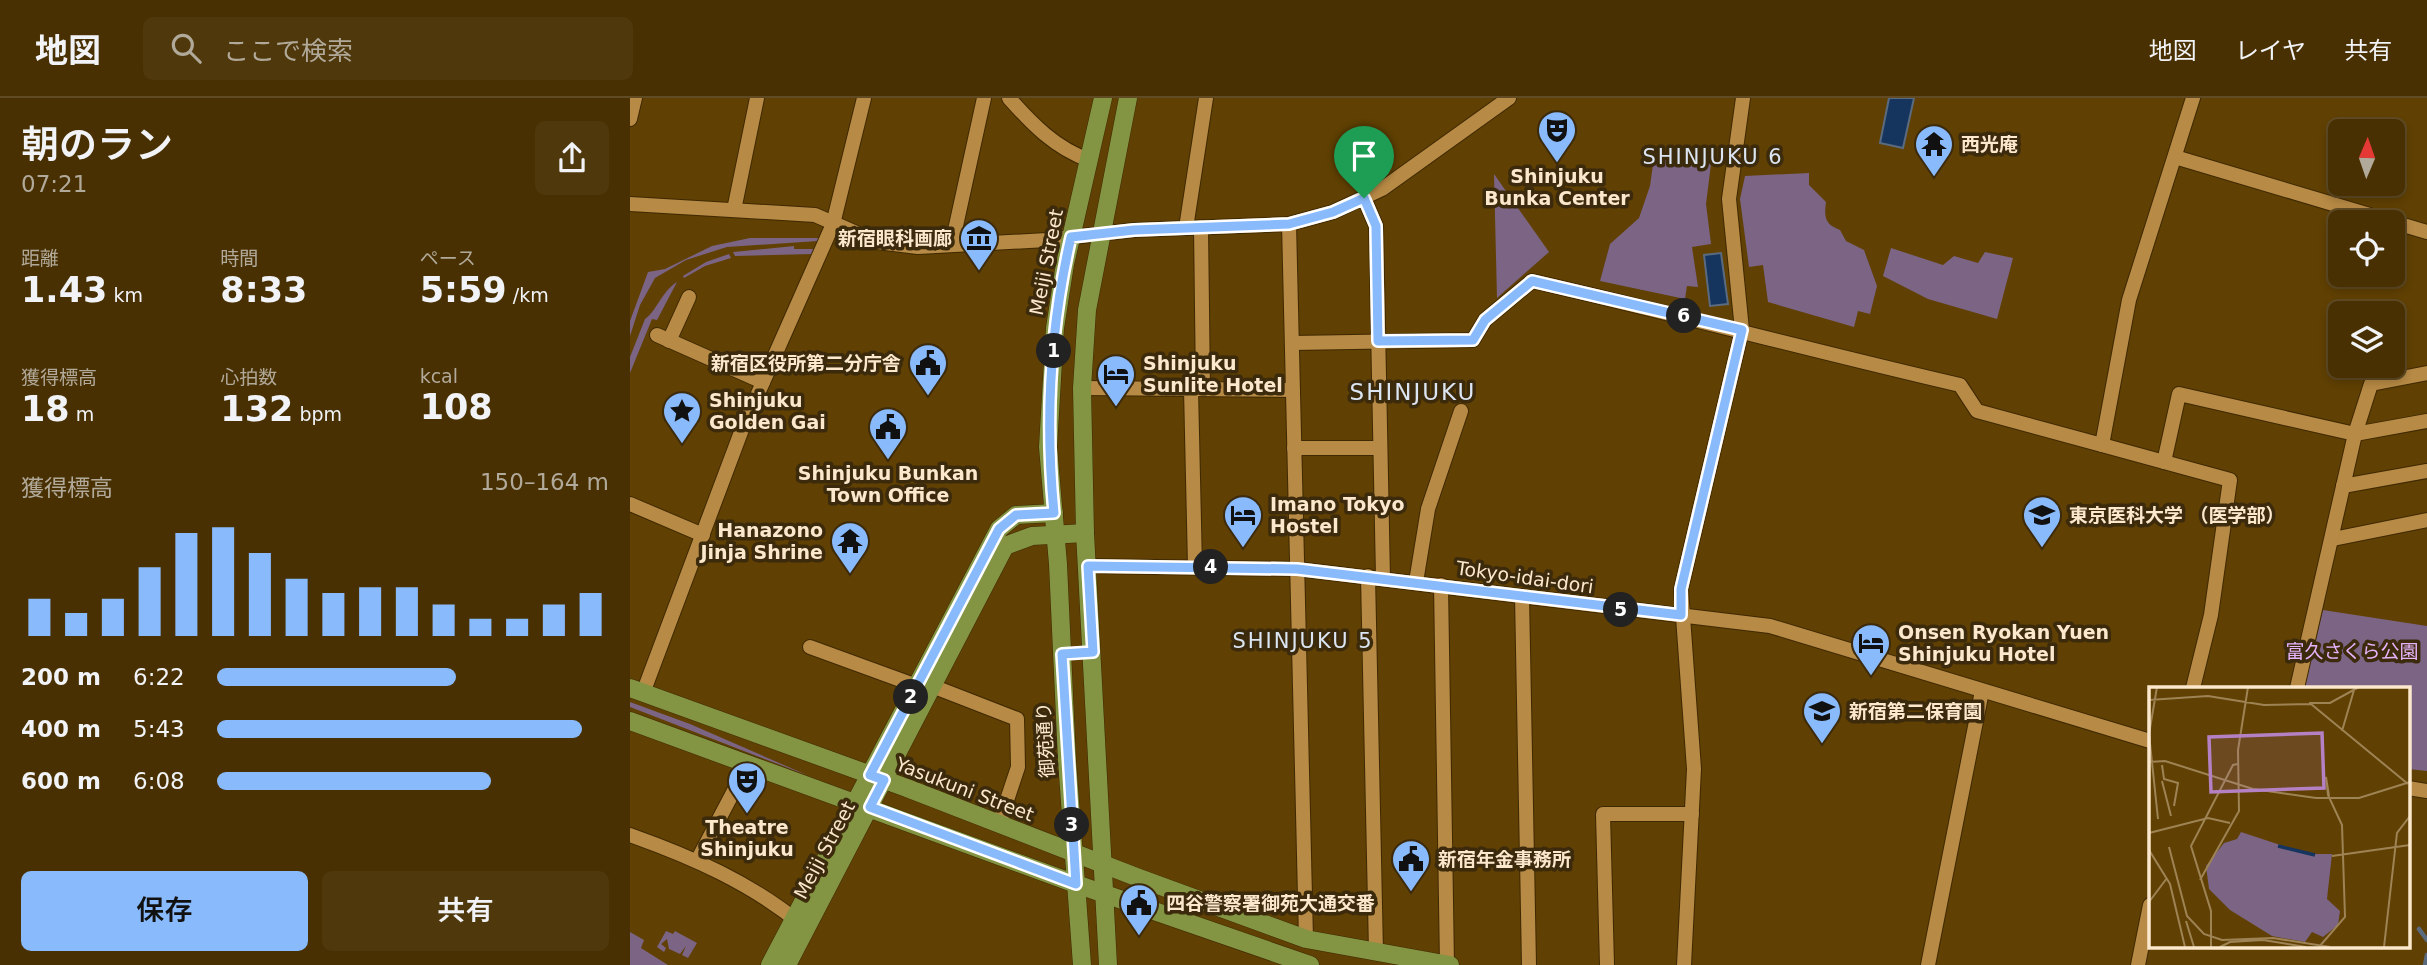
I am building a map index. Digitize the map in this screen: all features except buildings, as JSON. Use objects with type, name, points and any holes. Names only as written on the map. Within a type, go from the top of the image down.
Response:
[{"type":"main road","name":"Meiji Street","points":[[925,686],[999,529],[1016,515],[1054,513],[1048,447],[1054,341],[1071,237],[1103,98]]},
{"type":"main road","points":[[1108,965],[1085,533],[1082,388],[1087,310],[1128,98]]},
{"type":"main road","name":"御苑通り","points":[[1054,513],[1082,965]]},
{"type":"main road","name":"Meiji Street","points":[[770,965],[800,924],[925,686],[1005,546],[1018,539],[1085,533]]},
{"type":"main road","points":[[1062,654],[1093,652]]},
{"type":"main road","name":"Yasukuni Street","points":[[637,690],[1306,939],[1448,965]]},
{"type":"main road","points":[[631,723],[1303,964]]},
{"type":"main road","name":"Meiji Street","points":[[787,965],[800,924]]},
{"type":"street","points":[[630,119],[635,98]]},
{"type":"street","points":[[734,210],[757,98]]},
{"type":"street","points":[[637,690],[703,535],[762,382],[834,224],[864,98]]},
{"type":"street","points":[[952,244],[984,98]]},
{"type":"street","points":[[1009,98],[1034,127],[1070,153],[1088,160]]},
{"type":"street","points":[[1195,567],[1197,389],[1193,227],[1206,98]]},
{"type":"street","points":[[630,204],[816,215],[891,245],[918,247],[1193,227],[1289,224],[1333,212],[1382,189],[1509,98]]},
{"type":"street","points":[[1684,965],[1694,769],[1689,664],[1681,615],[1681,589],[1742,330],[1729,199],[1743,98]]},
{"type":"street","points":[[2102,445],[2129,300],[2193,98]]},
{"type":"street","points":[[2175,156],[2427,232]]},
{"type":"street","points":[[1364,198],[1376,226],[1384,578]]},
{"type":"street","points":[[1289,224],[1306,939]]},
{"type":"street","points":[[1293,342],[1473,340],[1485,320],[1532,281],[1742,330],[1895,372],[1960,385],[1977,411],[2230,480],[2211,615],[2193,687]]},
{"type":"street","points":[[690,298],[663,338],[762,382]]},
{"type":"street","points":[[2297,687],[2355,434],[2371,384],[2427,373]]},
{"type":"street","points":[[1082,388],[1293,390]]},
{"type":"street","points":[[2164,462],[2179,394],[2355,434],[2427,421]]},
{"type":"street","points":[[1416,582],[1428,509],[1461,411]]},
{"type":"street","points":[[1294,448],[1380,448]]},
{"type":"street","points":[[2343,486],[2427,471]]},
{"type":"street","points":[[630,504],[703,535]]},
{"type":"street","points":[[2333,539],[2427,520]]},
{"type":"street","name":"Tokyo-idai-dori","points":[[1088,566],[1297,569],[1783,629],[2149,740]]},
{"type":"street","points":[[1368,576],[1376,952]]},
{"type":"street","points":[[1441,585],[1448,965]]},
{"type":"street","points":[[1522,596],[1529,965]]},
{"type":"street","points":[[810,647],[1017,719],[1017,767],[999,824]]},
{"type":"street","points":[[1927,965],[1982,691]]},
{"type":"street","points":[[698,859],[747,766]]},
{"type":"street","points":[[1607,965],[1603,814],[1692,814]]},
{"type":"street","points":[[630,835],[698,859],[800,924]]},
{"type":"street","points":[[2138,965],[2149,914]]},
{"type":"green space","points":[[1654,157],[1711,164],[1706,204],[1711,244],[1692,247],[1698,287],[1687,286],[1685,299],[1600,281],[1610,244],[1639,218],[1650,186]]},
{"type":"green space","points":[[1809,173],[1809,185],[1826,202],[1827,220],[1840,230],[1846,241],[1864,250],[1877,286],[1870,314],[1858,311],[1854,327],[1768,302],[1763,265],[1749,267],[1740,199],[1745,176]]},
{"type":"green space","points":[[1494,174],[1549,252],[1497,298]]},
{"type":"green space","points":[[750,238],[820,238],[818,241],[727,247],[686,260],[655,278],[640,305],[630,336],[630,321],[648,272],[665,269],[712,246]]},
{"type":"green space","points":[[794,246],[794,249],[816,249],[813,254],[735,256],[733,252]]},
{"type":"green space","points":[[1891,248],[1943,265],[1954,256],[1978,263],[1985,252],[2013,258],[1997,319],[1928,299],[1883,276]]},
{"type":"green space","points":[[729,254],[731,258],[705,266],[684,278],[683,276],[706,262]]},
{"type":"green space","points":[[677,282],[657,320],[652,319],[630,373],[630,357],[645,319]]},
{"type":"green space","name":"富久さくら公園","points":[[2323,610],[2427,626],[2427,771],[2410,769],[2410,687],[2304,687]]},
{"type":"green space","points":[[630,702],[690,724],[809,776],[630,707]]},
{"type":"green space","points":[[666,931],[673,934],[675,931],[697,943],[688,958],[682,955],[686,946],[680,954],[669,949],[667,939],[661,944],[666,948],[664,952],[657,947]]},
{"type":"green space","points":[[630,932],[644,940],[641,948],[668,965],[630,965]]},
{"type":"water","points":[[1889,98],[1914,98],[1903,148],[1880,143]]},
{"type":"water","points":[[1721,253],[1728,304],[1710,306],[1704,255]]},
{"type":"waterway","points":[[2419,929],[2427,940]]},
{"type":"waterway","points":[[2425,965],[2427,955]]},
{"type":"place","name":"Shinjuku Bunka Center","points":[[1557,164]]},
{"type":"place","name":"西光庵","points":[[1934,178]]},
{"type":"place","name":"新宿眼科画廊","points":[[979,272]]},
{"type":"place","name":"新宿区役所第二分庁舎","points":[[928,397]]},
{"type":"place","name":"Shinjuku Sunlite Hotel","points":[[1116,408]]},
{"type":"place","name":"Shinjuku Golden Gai","points":[[682,445]]},
{"type":"place","name":"Shinjuku Bunkan Town Office","points":[[888,461]]},
{"type":"place","name":"Imano Tokyo Hostel","points":[[1243,549]]},
{"type":"place","name":"東京医科大学 （医学部）","points":[[2042,549]]},
{"type":"place","name":"Hanazono Jinja Shrine","points":[[850,575]]},
{"type":"place","name":"Onsen Ryokan Yuen Shinjuku Hotel","points":[[1871,677]]},
{"type":"place","name":"新宿第二保育園","points":[[1822,745]]},
{"type":"place","name":"Theatre Shinjuku","points":[[747,815]]},
{"type":"place","name":"新宿年金事務所","points":[[1411,893]]},
{"type":"place","name":"四谷警察署御苑大通交番","points":[[1139,937]]},
{"type":"district","name":"SHINJUKU 6","points":[[1713,157]]},
{"type":"district","name":"SHINJUKU","points":[[1413,392]]},
{"type":"district","name":"SHINJUKU 5","points":[[1303,641]]},
{"type":"route","points":[[1364,198],[1376,226],[1378,341],[1473,340],[1485,320],[1532,281],[1742,330],[1681,589],[1681,615],[1297,569],[1088,566],[1093,652],[1062,654],[1076,884],[870,807],[884,780],[870,775],[999,529],[1016,515],[1054,513],[1048,447],[1055,328],[1071,237],[1134,230],[1289,224],[1333,212],[1364,198]]}]
